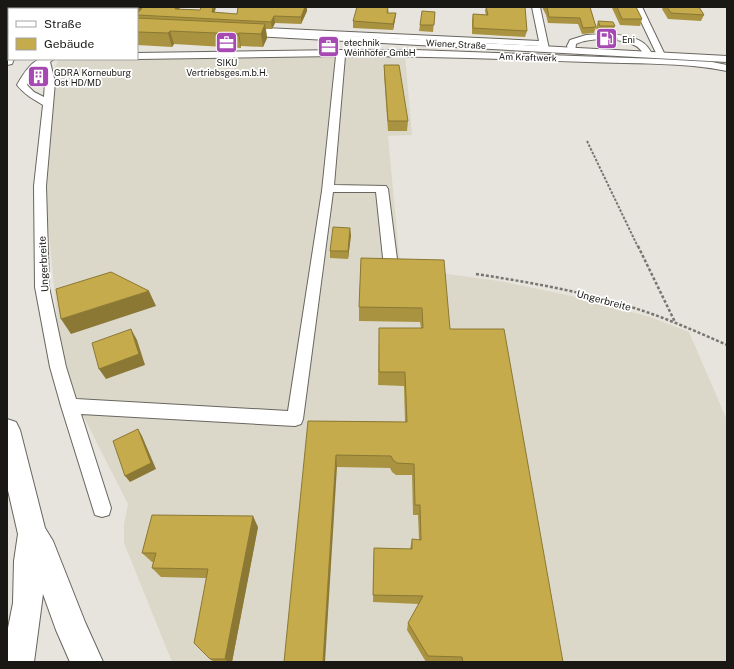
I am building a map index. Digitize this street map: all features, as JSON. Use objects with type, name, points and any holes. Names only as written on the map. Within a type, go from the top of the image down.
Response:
[{"type":"highway","points":[[9,438],[32,534],[43,551],[70,623],[87,662]]},
{"type":"highway","points":[[18,662],[28,603],[29,561],[32,534]]},
{"type":"main road","name":"Wiener Straße","points":[[230,30],[544,47],[572,50],[660,51],[727,59]]},
{"type":"street","points":[[536,7],[544,47]]},
{"type":"street","points":[[639,9],[660,51]]},
{"type":"street","points":[[69,406],[295,419],[310,323],[328,188],[341,53]]},
{"type":"street","name":"Am Kraftwerk","points":[[138,56],[415,53],[704,64],[727,68]]},
{"type":"street","points":[[46,60],[26,77],[22,85],[31,94],[49,104]]},
{"type":"street","name":"Ungerbreite","points":[[47,60],[50,82],[49,104],[40,186],[42,287],[58,367],[102,508]]},
{"type":"street","points":[[328,188],[382,189],[391,268]]},
{"type":"path","points":[[587,141],[675,322]]},
{"type":"path","name":"Ungerbreite","points":[[476,274],[535,283],[629,306],[675,322],[727,345]]},
{"type":"shaded area","points":[[405,55],[412,135],[388,136],[400,264],[448,274],[499,281],[577,297],[650,317],[689,332],[727,420],[727,662],[172,662],[124,543],[124,524],[128,504],[69,388],[58,329],[44,180],[55,67],[58,61]]},
{"type":"building","points":[[37,7],[108,7],[106,8],[36,8]]},
{"type":"building","points":[[111,7],[139,7],[138,8]]},
{"type":"building","points":[[143,7],[176,7],[175,9],[200,10],[201,7],[213,7],[212,12],[237,14],[238,7],[305,7],[301,17],[274,16],[271,22],[138,15]]},
{"type":"building","points":[[357,7],[388,7],[387,13],[396,13],[393,24],[353,21]]},
{"type":"building","points":[[486,7],[525,7],[527,31],[473,28],[473,14],[488,15]]},
{"type":"building","points":[[547,7],[590,7],[596,27],[583,28],[580,18],[549,17]]},
{"type":"building","points":[[617,7],[636,7],[642,19],[622,19]]},
{"type":"building","points":[[667,7],[699,7],[704,15],[671,13]]},
{"type":"building","points":[[422,11],[435,12],[434,25],[420,25]]},
{"type":"building","points":[[138,18],[265,24],[261,34],[170,31],[168,33],[138,32]]},
{"type":"building","points":[[598,21],[613,22],[615,26],[600,26]]},
{"type":"building","points":[[602,37],[617,38],[617,40],[602,39]]},
{"type":"building","points":[[384,65],[399,65],[408,121],[388,121]]},
{"type":"building","points":[[333,227],[350,228],[348,251],[330,251]]},
{"type":"building","points":[[361,258],[444,260],[450,329],[504,329],[563,662],[463,662],[462,657],[428,656],[408,623],[423,596],[373,595],[374,548],[412,549],[412,539],[421,540],[420,505],[415,505],[414,464],[397,463],[391,456],[336,455],[323,662],[284,662],[308,421],[407,422],[405,372],[379,372],[379,328],[423,328],[422,308],[359,307]]},
{"type":"building","points":[[111,272],[149,291],[61,319],[56,289]]},
{"type":"building","points":[[131,329],[139,354],[99,369],[92,343]]},
{"type":"building","points":[[138,429],[151,463],[125,476],[113,441]]},
{"type":"building","points":[[152,515],[253,516],[225,659],[210,659],[194,643],[208,569],[152,568],[156,553],[142,553]]},
{"type":"place","name":"Eni","points":[[607,39]]},
{"type":"place","name":"SIKU Vertriebsges.m.b.H.","points":[[227,43]]},
{"type":"place","name":"etechnik Weinhofer GmbH","points":[[329,47]]},
{"type":"place","name":"GDRA Korneuburg Ost HD/MD","points":[[39,77]]}]
